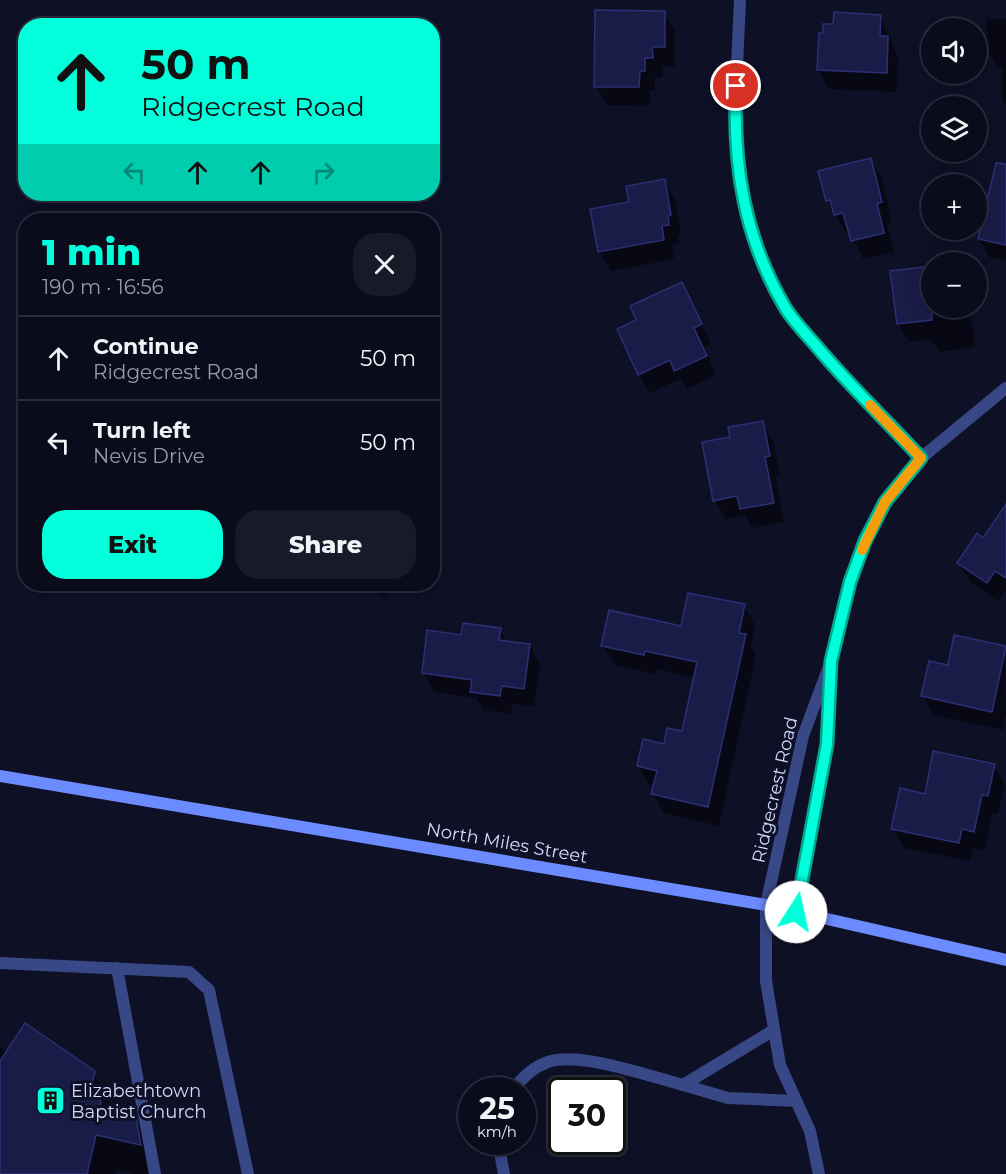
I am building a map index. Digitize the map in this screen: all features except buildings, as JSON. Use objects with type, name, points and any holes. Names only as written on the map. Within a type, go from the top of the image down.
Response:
[{"type":"main road","name":"North Miles Street","points":[[0,776],[766,905],[1006,960]]},
{"type":"street","points":[[740,0],[735,129],[739,185],[750,230],[787,311],[837,371],[921,458]]},
{"type":"street","name":"Ridgecrest Road","points":[[819,1174],[810,1131],[780,1065],[766,981],[766,905],[802,736],[831,661],[850,582],[865,541],[885,502],[921,458],[1006,388]]},
{"type":"street","points":[[796,912],[827,744],[831,661]]},
{"type":"street","points":[[0,963],[189,972],[209,990],[248,1174]]},
{"type":"street","points":[[117,968],[155,1174]]},
{"type":"street","points":[[683,1085],[774,1029]]},
{"type":"street","points":[[523,1077],[548,1062],[579,1059],[728,1098],[796,1101]]},
{"type":"street","points":[[500,1155],[504,1174]]},
{"type":"slow traffic","points":[[862,550],[885,502],[921,458],[870,405]]},
{"type":"place","name":"Elizabethtown Baptist Church","points":[[50,1101]]},
{"type":"route","points":[[736,86],[735,129],[739,185],[750,230],[768,273],[787,311],[837,371],[921,458],[885,502],[865,541],[850,582],[831,661],[827,744],[796,912]]}]
